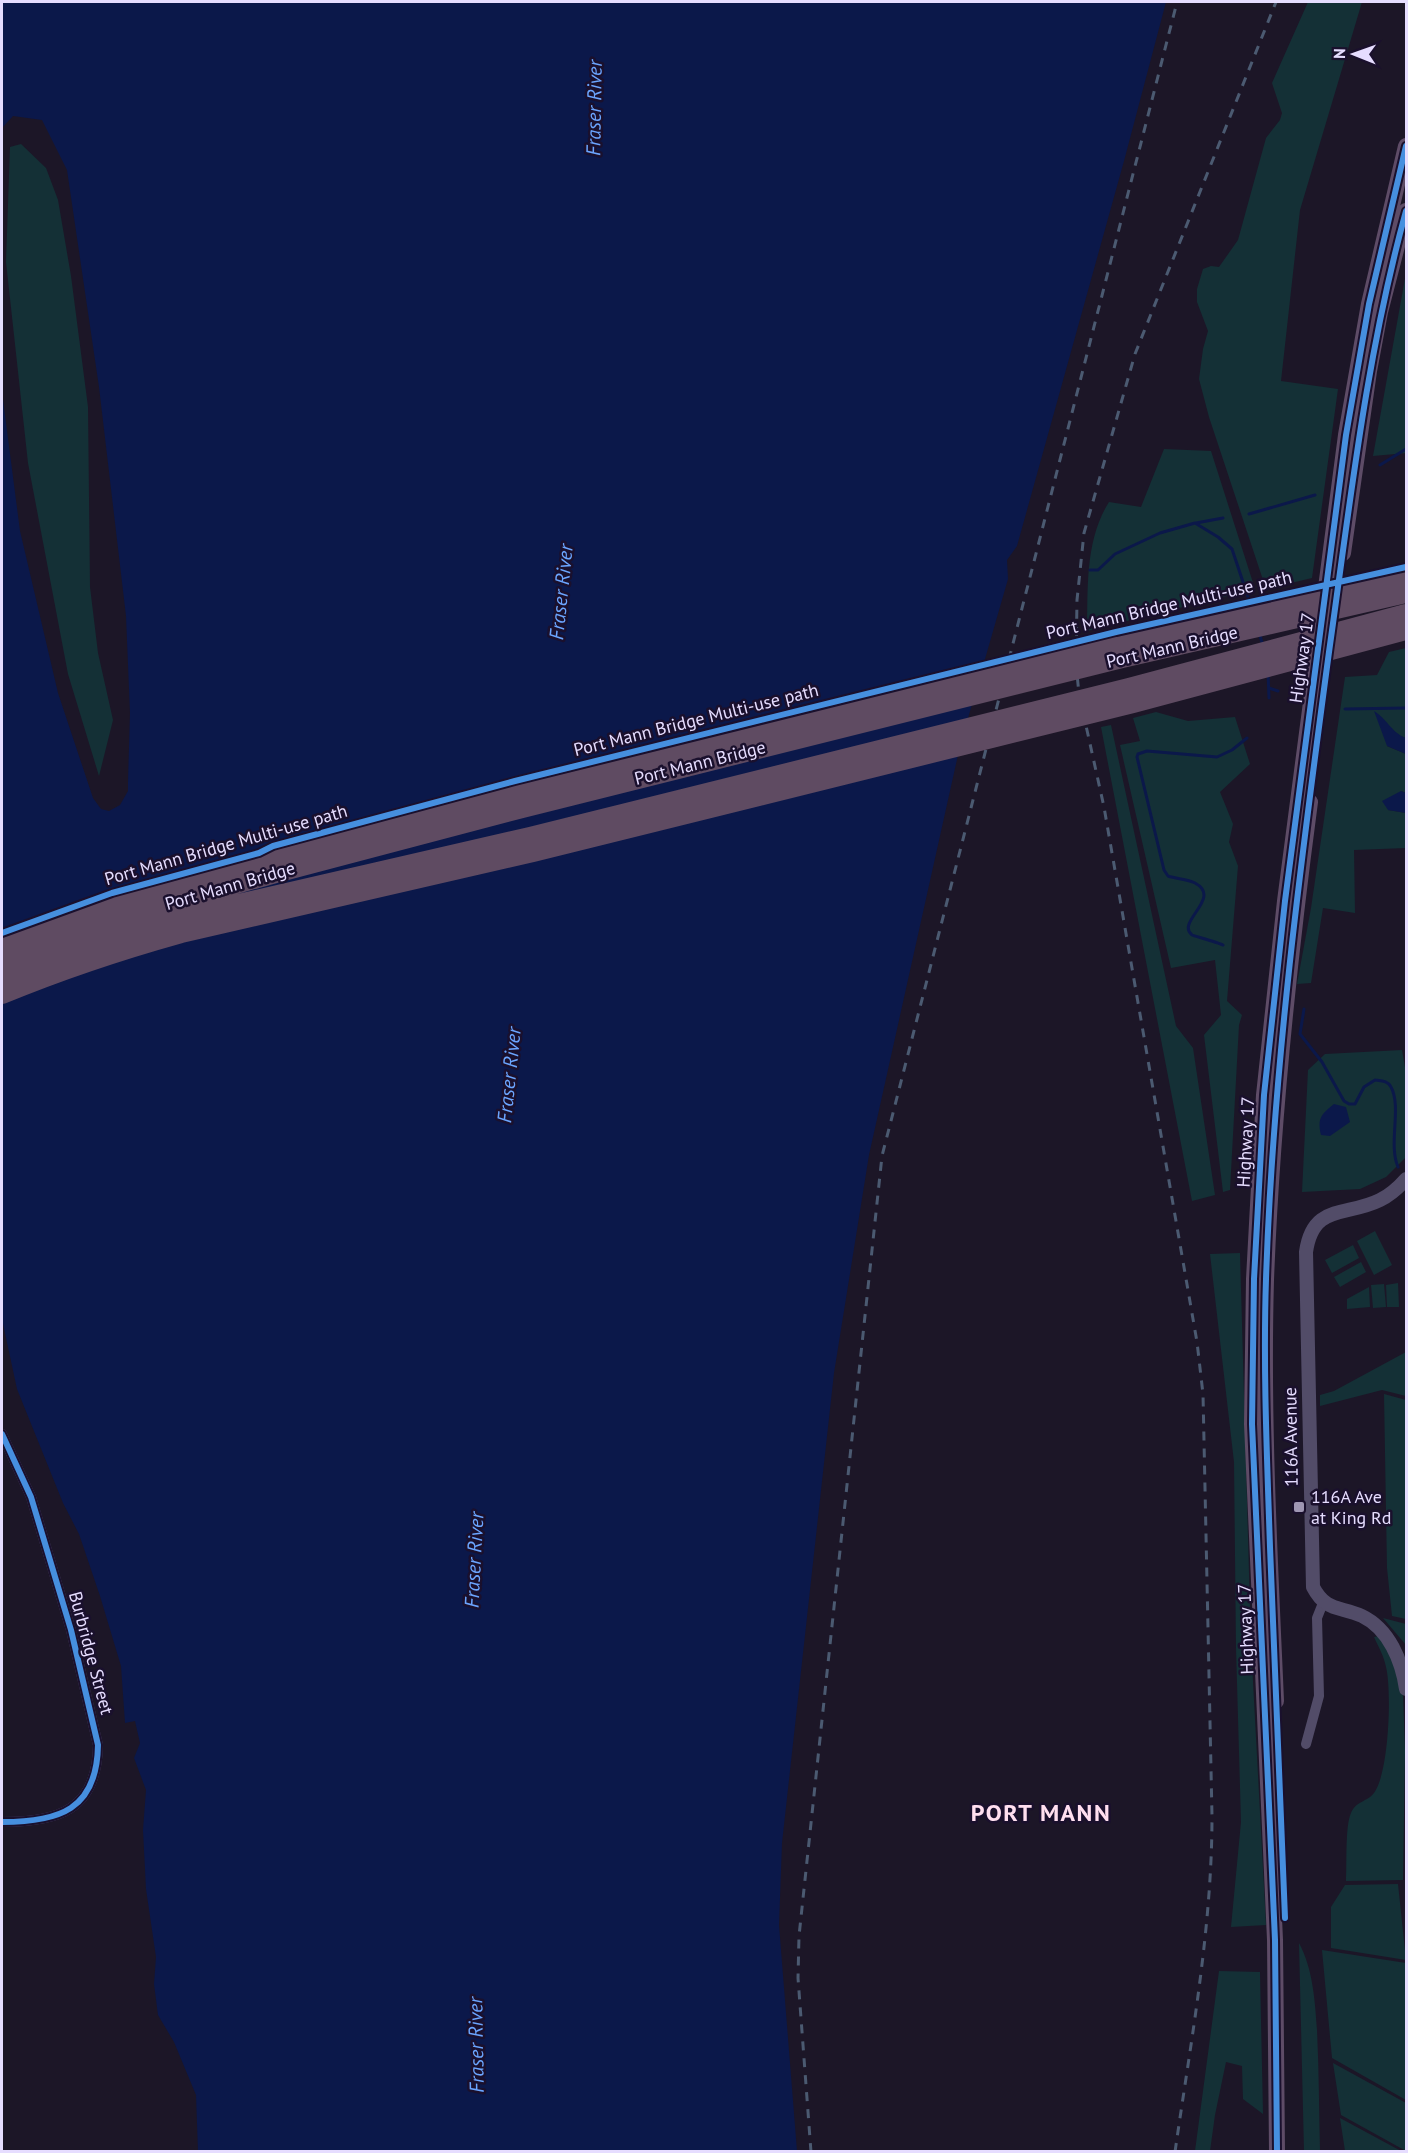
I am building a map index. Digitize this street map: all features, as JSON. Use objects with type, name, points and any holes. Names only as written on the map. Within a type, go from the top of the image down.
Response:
[{"type":"highway","name":"Highway 17","points":[[1277,2151],[1275,1940],[1252,1424],[1254,1279],[1264,1095],[1285,901],[1347,435],[1369,304],[1407,146]]},
{"type":"highway","name":"Highway 17","points":[[1287,2151],[1285,1938],[1266,1424],[1266,1280],[1277,1095],[1296,903],[1369,371],[1380,312],[1407,211]]},
{"type":"highway","points":[[2,942],[115,902],[518,792],[1119,643],[1407,576]]},
{"type":"highway","name":"Port Mann Bridge","points":[[2,958],[119,916],[522,808],[1122,658],[1407,593]]},
{"type":"highway","name":"Port Mann Bridge","points":[[2,978],[124,933],[178,918],[541,834],[1129,688],[1407,614]]},
{"type":"highway","points":[[2,994],[129,948],[181,933],[533,852],[1121,706],[1407,630]]},
{"type":"street","name":"116A Avenue","points":[[1323,1603],[1312,1587],[1311,1576],[1306,1252],[1311,1230],[1322,1219],[1331,1214],[1382,1199],[1407,1179]]},
{"type":"street","name":"Burbridge Street","points":[[2,1434],[31,1497],[71,1630],[99,1745],[98,1764],[92,1786],[83,1798],[68,1811],[46,1819],[2,1822]]},
{"type":"street","points":[[1306,1744],[1319,1696],[1317,1618],[1323,1603],[1363,1617],[1380,1630],[1399,1659],[1407,1689]]},
{"type":"green space","points":[[1308,2],[1362,2],[1300,210],[1281,381],[1338,389],[1312,578],[1266,589],[1209,417],[1199,379],[1208,331],[1197,302],[1197,289],[1203,269],[1211,266],[1219,267],[1238,240],[1266,138],[1280,120],[1282,113],[1272,83]]},
{"type":"green space","points":[[21,144],[46,168],[58,200],[71,276],[88,407],[90,587],[98,653],[113,720],[99,776],[68,674],[28,463],[6,262],[10,147]]},
{"type":"green space","points":[[1406,273],[1406,453],[1373,456]]},
{"type":"green space","points":[[1164,449],[1211,451],[1255,589],[1087,631],[1089,564],[1101,517],[1109,502],[1141,507]]},
{"type":"green space","points":[[1406,648],[1406,738],[1400,736],[1387,746],[1406,754],[1406,793],[1401,791],[1388,810],[1406,813],[1406,848],[1354,850],[1355,913],[1323,908],[1311,983],[1297,984],[1311,908],[1345,677],[1377,675],[1389,652]]},
{"type":"green space","points":[[1156,712],[1188,721],[1235,717],[1250,764],[1220,792],[1233,824],[1229,842],[1238,866],[1227,1001],[1242,1015],[1239,1025],[1230,1190],[1223,1192],[1204,1035],[1221,1015],[1215,960],[1171,968],[1120,745],[1140,741],[1133,718]]},
{"type":"green space","points":[[1111,725],[1176,1026],[1193,1048],[1215,1195],[1192,1201],[1101,727]]},
{"type":"green space","points":[[1402,1050],[1406,1073],[1406,1157],[1386,1177],[1360,1189],[1302,1192],[1308,1070],[1325,1054]]},
{"type":"green space","points":[[1375,1231],[1392,1265],[1374,1275],[1357,1241]]},
{"type":"green space","points":[[1353,1245],[1359,1258],[1332,1273],[1325,1260]]},
{"type":"green space","points":[[1240,1253],[1251,1644],[1266,1925],[1231,1927],[1241,1822],[1234,1462],[1210,1254]]},
{"type":"green space","points":[[1361,1262],[1366,1272],[1340,1287],[1334,1277]]},
{"type":"green space","points":[[1398,1283],[1399,1307],[1387,1307],[1386,1285]]},
{"type":"green space","points":[[1384,1284],[1386,1307],[1373,1308],[1371,1285]]},
{"type":"green space","points":[[1369,1287],[1370,1307],[1347,1309],[1347,1299]]},
{"type":"green space","points":[[1406,1352],[1406,1396],[1382,1390],[1320,1406],[1320,1395],[1334,1391]]},
{"type":"green space","points":[[1384,1394],[1406,1400],[1406,1619],[1392,1616],[1387,1568]]},
{"type":"green space","points":[[1383,1618],[1406,1624],[1406,1645]]},
{"type":"green space","points":[[1380,1636],[1394,1661],[1403,1693],[1405,1751],[1403,1880],[1346,1881],[1349,1819],[1353,1809],[1374,1793],[1379,1783],[1386,1751],[1389,1712],[1388,1678],[1384,1659],[1374,1637]]},
{"type":"green space","points":[[1398,1884],[1406,1960],[1331,1948],[1331,1907],[1345,1885]]},
{"type":"green space","points":[[1299,1943],[1310,1974],[1315,2008],[1320,2151],[1304,2151]]},
{"type":"green space","points":[[1322,1950],[1406,1963],[1406,2100],[1332,2058]]},
{"type":"green space","points":[[1219,1971],[1260,1972],[1263,2114],[1243,2099],[1242,2066],[1226,2062],[1210,2151],[1195,2151]]},
{"type":"green space","points":[[1333,2063],[1406,2103],[1406,2151],[1341,2115]]},
{"type":"green space","points":[[1340,2118],[1401,2151],[1345,2151]]},
{"type":"water","name":"Fraser River","points":[[2,2],[1166,2],[1017,546],[1007,560],[1008,579],[960,746],[869,1155],[834,1373],[782,1843],[779,1925],[797,2151],[198,2151],[196,2095],[174,2042],[158,2015],[154,1984],[156,1957],[146,1889],[143,1830],[146,1790],[134,1758],[140,1743],[135,1721],[125,1723],[121,1666],[100,1596],[79,1534],[63,1503],[17,1389],[2,1319],[2,392],[20,531],[58,693],[93,798],[101,809],[109,811],[120,805],[128,791],[130,713],[126,616],[99,387],[67,170],[42,120],[13,116],[2,128]]},
{"type":"water","points":[[1374,711],[1397,733],[1406,738],[1406,754],[1387,746]]},
{"type":"water","points":[[1401,791],[1406,793],[1406,813],[1388,810],[1382,801]]},
{"type":"water","points":[[1334,1104],[1346,1107],[1350,1122],[1330,1136],[1321,1135],[1321,1117]]},
{"type":"waterway","points":[[1380,465],[1406,449]]},
{"type":"waterway","points":[[1249,514],[1315,495]]},
{"type":"waterway","points":[[1196,523],[1223,518]]},
{"type":"waterway","points":[[1090,570],[1098,570],[1115,554],[1160,533],[1195,523],[1232,549],[1251,606]]},
{"type":"waterway","points":[[1259,632],[1263,646]]},
{"type":"waterway","points":[[1268,673],[1269,698]]},
{"type":"waterway","points":[[1269,688],[1278,691]]},
{"type":"waterway","points":[[1345,709],[1406,708]]},
{"type":"waterway","points":[[1223,945],[1192,935],[1188,930],[1189,924],[1202,903],[1204,896],[1202,889],[1195,883],[1168,876],[1164,870],[1137,757],[1138,754],[1147,751],[1217,757],[1232,750],[1247,738]]},
{"type":"waterway","points":[[1304,1009],[1300,1034],[1322,1062],[1344,1101],[1355,1104],[1364,1087],[1375,1080],[1390,1085],[1395,1105],[1394,1148],[1398,1167]]},
{"type":"railway","points":[[811,2152],[798,1978],[799,1936],[882,1156],[1177,2]]},
{"type":"railway","points":[[1175,2152],[1200,1984],[1211,1858],[1203,1394],[1197,1342],[1104,807],[1079,694],[1076,664],[1077,600],[1084,533],[1135,354],[1276,2]]},
{"type":"cycle path","points":[[1277,2152],[1275,1940],[1252,1424],[1254,1279],[1264,1095],[1285,901],[1346,435],[1369,304],[1406,146]]},
{"type":"cycle path","points":[[1285,1918],[1265,1379],[1266,1279],[1275,1122],[1299,886],[1360,430],[1380,320],[1406,211]]},
{"type":"cycle path","name":"Port Mann Bridge Multi-use path","points":[[2,933],[112,893],[259,853],[273,846],[515,781],[1116,632],[1406,567]]},
{"type":"cycle path","points":[[2,1434],[31,1497],[71,1630],[98,1745],[96,1767],[91,1784],[82,1798],[71,1808],[41,1819],[2,1822]]},
{"type":"place","name":"116A Ave at King Rd","points":[[1299,1507]]},
{"type":"district","name":"PORT MANN","points":[[1041,1813]]}]
